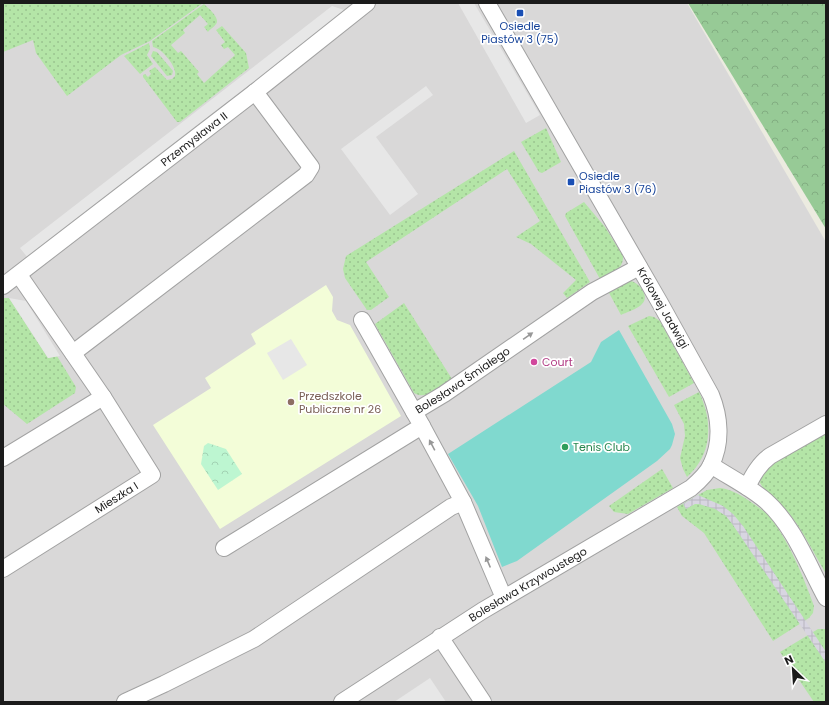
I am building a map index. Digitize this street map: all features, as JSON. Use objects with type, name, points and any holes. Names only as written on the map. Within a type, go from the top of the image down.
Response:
[{"type":"street","name":"Przemysława II","points":[[19,274],[368,3]]},
{"type":"street","name":"Królowej Jadwigi","points":[[487,3],[705,383],[716,406],[719,429],[716,452],[711,465]]},
{"type":"street","points":[[73,353],[306,175],[311,166],[255,92]]},
{"type":"street","name":"Bolesława Śmiałego","points":[[224,548],[418,419],[444,394],[592,292],[639,267]]},
{"type":"street","points":[[3,286],[19,274]]},
{"type":"street","name":"Mieszka I","points":[[3,569],[152,475],[103,397],[19,274]]},
{"type":"street","points":[[362,320],[463,502],[504,598]]},
{"type":"street","points":[[3,458],[103,397]]},
{"type":"street","points":[[747,487],[755,472],[770,456],[826,424]]},
{"type":"street","points":[[711,465],[765,500],[784,520],[826,598]]},
{"type":"street","name":"Bolesława Krzywoustego","points":[[342,702],[440,637],[691,488],[699,481],[711,465]]},
{"type":"street","points":[[125,702],[171,681],[254,639],[451,507],[463,502]]},
{"type":"street","points":[[440,637],[483,702]]},
{"type":"shaded area","points":[[3,3],[687,3],[826,242],[826,702],[3,702]]},
{"type":"shaded area","points":[[458,3],[474,3],[540,115],[526,123]]},
{"type":"shaded area","points":[[332,6],[347,11],[28,258],[20,248]]},
{"type":"shaded area","points":[[426,86],[433,95],[376,137],[418,194],[390,215],[341,149]]},
{"type":"shaded area","name":"Przedszkole Publiczne nr 26","points":[[326,285],[333,297],[332,311],[337,320],[350,325],[401,416],[220,529],[153,425],[211,388],[205,378],[256,344],[251,334]]},
{"type":"shaded area","points":[[9,298],[26,301],[60,356],[48,358]]},
{"type":"shaded area","name":"Tenis Club","points":[[619,330],[672,424],[675,434],[672,445],[670,449],[657,461],[517,561],[502,567],[478,506],[448,454],[591,362],[601,342]]},
{"type":"shaded area","points":[[291,339],[307,365],[283,380],[267,353]]},
{"type":"shaded area","points":[[698,495],[723,506],[733,514],[743,526],[826,652],[826,663],[726,516],[715,509],[699,504],[695,504],[686,509],[683,504]]},
{"type":"shaded area","points":[[430,678],[446,702],[394,702]]},
{"type":"green space","points":[[3,3],[203,3],[150,41],[121,55],[67,96],[36,53],[33,40],[3,52]]},
{"type":"green space","points":[[688,3],[826,3],[826,229]]},
{"type":"green space","points":[[204,4],[216,17],[217,22],[215,25],[208,32],[204,27],[208,24],[200,15],[183,30],[185,33],[171,45],[178,53],[181,51],[199,72],[197,74],[204,83],[235,55],[228,47],[224,49],[221,45],[225,42],[216,30],[222,26],[246,53],[249,68],[180,122],[177,122],[143,75],[145,74],[148,77],[151,74],[149,71],[155,67],[167,80],[172,79],[175,76],[172,64],[161,51],[153,47],[152,41]]},
{"type":"green space","points":[[149,43],[150,49],[147,55],[153,64],[140,74],[124,56]]},
{"type":"green space","points":[[153,51],[157,52],[173,71],[172,75],[167,76],[151,56]]},
{"type":"green space","points":[[546,128],[561,162],[542,173],[539,172],[521,142]]},
{"type":"green space","points":[[514,151],[590,282],[567,298],[563,293],[576,280],[531,244],[516,237],[540,221],[507,169],[366,262],[389,297],[371,310],[367,310],[345,278],[343,269],[346,256]]},
{"type":"green space","points":[[584,202],[605,227],[623,256],[623,261],[619,268],[600,279],[565,216],[566,213]]},
{"type":"green space","points":[[631,281],[642,289],[645,296],[644,300],[639,307],[621,315],[608,291]]},
{"type":"green space","points":[[3,298],[9,298],[48,358],[57,356],[76,387],[75,393],[27,424],[3,404]]},
{"type":"green space","points":[[404,303],[452,379],[439,389],[429,394],[419,395],[414,393],[375,324]]},
{"type":"green space","points":[[649,316],[660,321],[694,383],[669,397],[628,326]]},
{"type":"green space","points":[[699,392],[707,414],[708,437],[702,458],[696,468],[687,477],[680,458],[685,436],[684,424],[674,405]]},
{"type":"green space","points":[[826,433],[826,574],[808,542],[789,513],[765,490],[759,481],[764,467]]},
{"type":"green space","points":[[208,443],[226,449],[242,474],[218,490],[201,464],[204,446]]},
{"type":"green space","points":[[662,469],[673,488],[628,514],[614,512],[609,506]]},
{"type":"green space","points":[[720,488],[741,496],[768,515],[789,547],[814,606],[813,613],[809,618],[773,641],[704,533],[682,516],[677,507],[707,490]]},
{"type":"green space","points":[[818,629],[826,629],[826,702],[814,702],[780,652]]},
{"type":"place","name":"Osiedle Piastów 3 (75)","points":[[520,13]]},
{"type":"place","name":"Osiedle Piastów 3 (76)","points":[[571,182]]},
{"type":"place","name":"Court","points":[[534,362]]},
{"type":"place","name":"Przedszkole Publiczne nr 26","points":[[291,402]]},
{"type":"place","name":"Tenis Club","points":[[565,447]]}]
